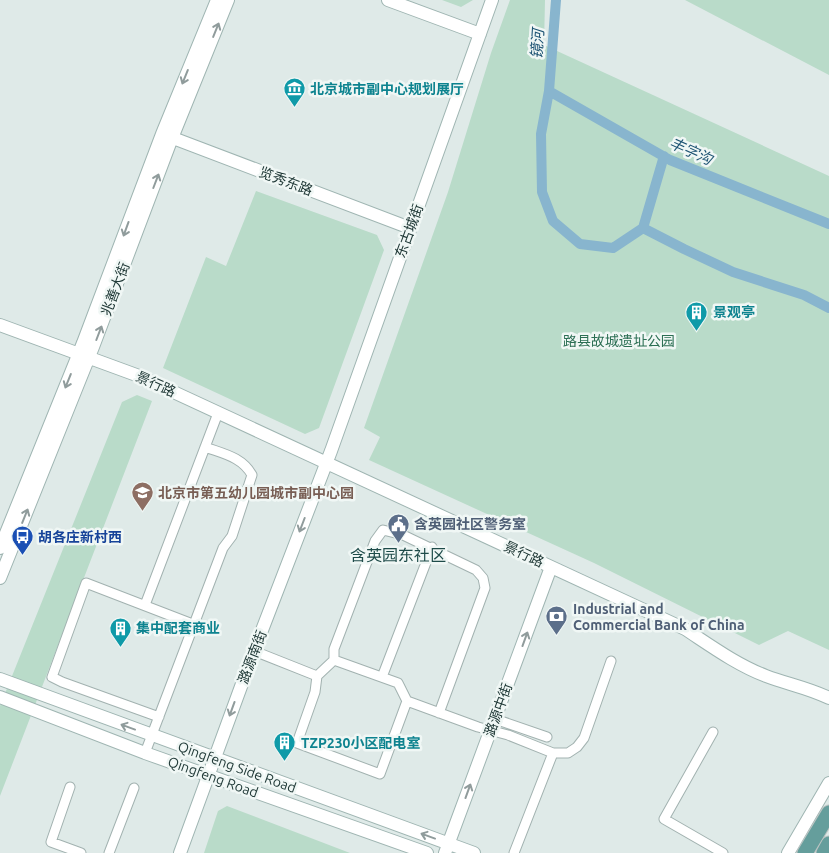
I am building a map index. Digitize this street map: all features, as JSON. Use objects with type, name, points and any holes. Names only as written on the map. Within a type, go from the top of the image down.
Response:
[{"type":"main road","points":[[805,853],[829,812]]},
{"type":"main road","points":[[824,853],[829,844]]},
{"type":"street","name":"兆善大街","points":[[0,578],[217,0]]},
{"type":"street","name":"兆善大街","points":[[167,136],[228,0]]},
{"type":"street","points":[[388,0],[480,34]]},
{"type":"street","name":"东古城街","points":[[326,463],[492,0]]},
{"type":"street","name":"览秀东路","points":[[167,136],[410,228]]},
{"type":"street","name":"景行路","points":[[0,325],[139,376],[685,629],[732,659],[765,676],[814,691],[829,698]]},
{"type":"street","name":"兆善大街","points":[[0,548],[84,357]]},
{"type":"street","points":[[145,605],[218,412]]},
{"type":"street","points":[[144,753],[160,717],[223,548],[232,536],[252,475],[247,465],[205,447]]},
{"type":"street","name":"潞源南街","points":[[180,853],[254,651],[326,463]]},
{"type":"street","points":[[407,701],[380,774],[297,743],[315,692],[317,676],[334,660],[334,649],[375,541],[383,530],[404,534],[432,547],[476,570],[483,578],[486,588],[439,713]]},
{"type":"street","points":[[382,677],[432,547]]},
{"type":"street","name":"潞源中街","points":[[447,848],[551,567]]},
{"type":"street","points":[[160,717],[52,677],[86,583],[195,625]]},
{"type":"street","points":[[254,651],[317,676]]},
{"type":"street","points":[[334,660],[398,683],[407,701],[439,713],[547,737]]},
{"type":"street","points":[[493,725],[508,735],[553,753],[568,754],[584,738],[612,661]]},
{"type":"street","name":"Qingfeng Side Road","points":[[0,680],[214,758],[447,848],[474,853]]},
{"type":"street","name":"Qingfeng Road","points":[[0,697],[144,753],[427,853]]},
{"type":"street","points":[[713,732],[664,819],[723,853]]},
{"type":"street","points":[[514,853],[553,753]]},
{"type":"street","points":[[788,853],[829,783]]},
{"type":"street","points":[[70,788],[51,842],[80,853]]},
{"type":"street","points":[[109,853],[134,788]]},
{"type":"green space","points":[[442,0],[473,0],[461,7]]},
{"type":"green space","name":"路县故城遗址公园","points":[[510,0],[545,0],[544,45],[829,176],[829,650],[788,631],[759,645],[594,563],[369,460],[380,437],[364,428],[448,192],[491,53]]},
{"type":"green space","points":[[685,0],[829,0],[829,75]]},
{"type":"green space","points":[[256,191],[377,235],[384,250],[319,428],[305,434],[163,368],[206,257],[226,266]]},
{"type":"green space","points":[[137,395],[152,401],[0,796],[0,706],[122,402]]},
{"type":"green space","points":[[227,806],[350,853],[204,853],[218,811]]},
{"type":"waterway","name":"镜河","points":[[556,0],[549,91],[541,134],[542,192],[553,221],[580,244],[613,248],[643,228]]},
{"type":"waterway","name":"丰字沟","points":[[549,91],[670,160],[829,224]]},
{"type":"waterway","points":[[664,156],[643,228],[733,272],[804,295],[829,308]]},
{"type":"place","name":"北京城市副中心规划展厅","points":[[294,108]]},
{"type":"place","name":"景观亭","points":[[697,331]]},
{"type":"place","name":"北京市第五幼儿园城市副中心园","points":[[142,512]]},
{"type":"place","name":"含英园社区警务室","points":[[398,543]]},
{"type":"place","name":"胡各庄新村西","points":[[22,556]]},
{"type":"place","name":"Industrial and Commercial Bank of China","points":[[557,636]]},
{"type":"place","name":"集中配套商业","points":[[120,647]]},
{"type":"place","name":"TZP230小区配电室","points":[[285,762]]},
{"type":"district","name":"含英园东社区","points":[[398,555]]}]
